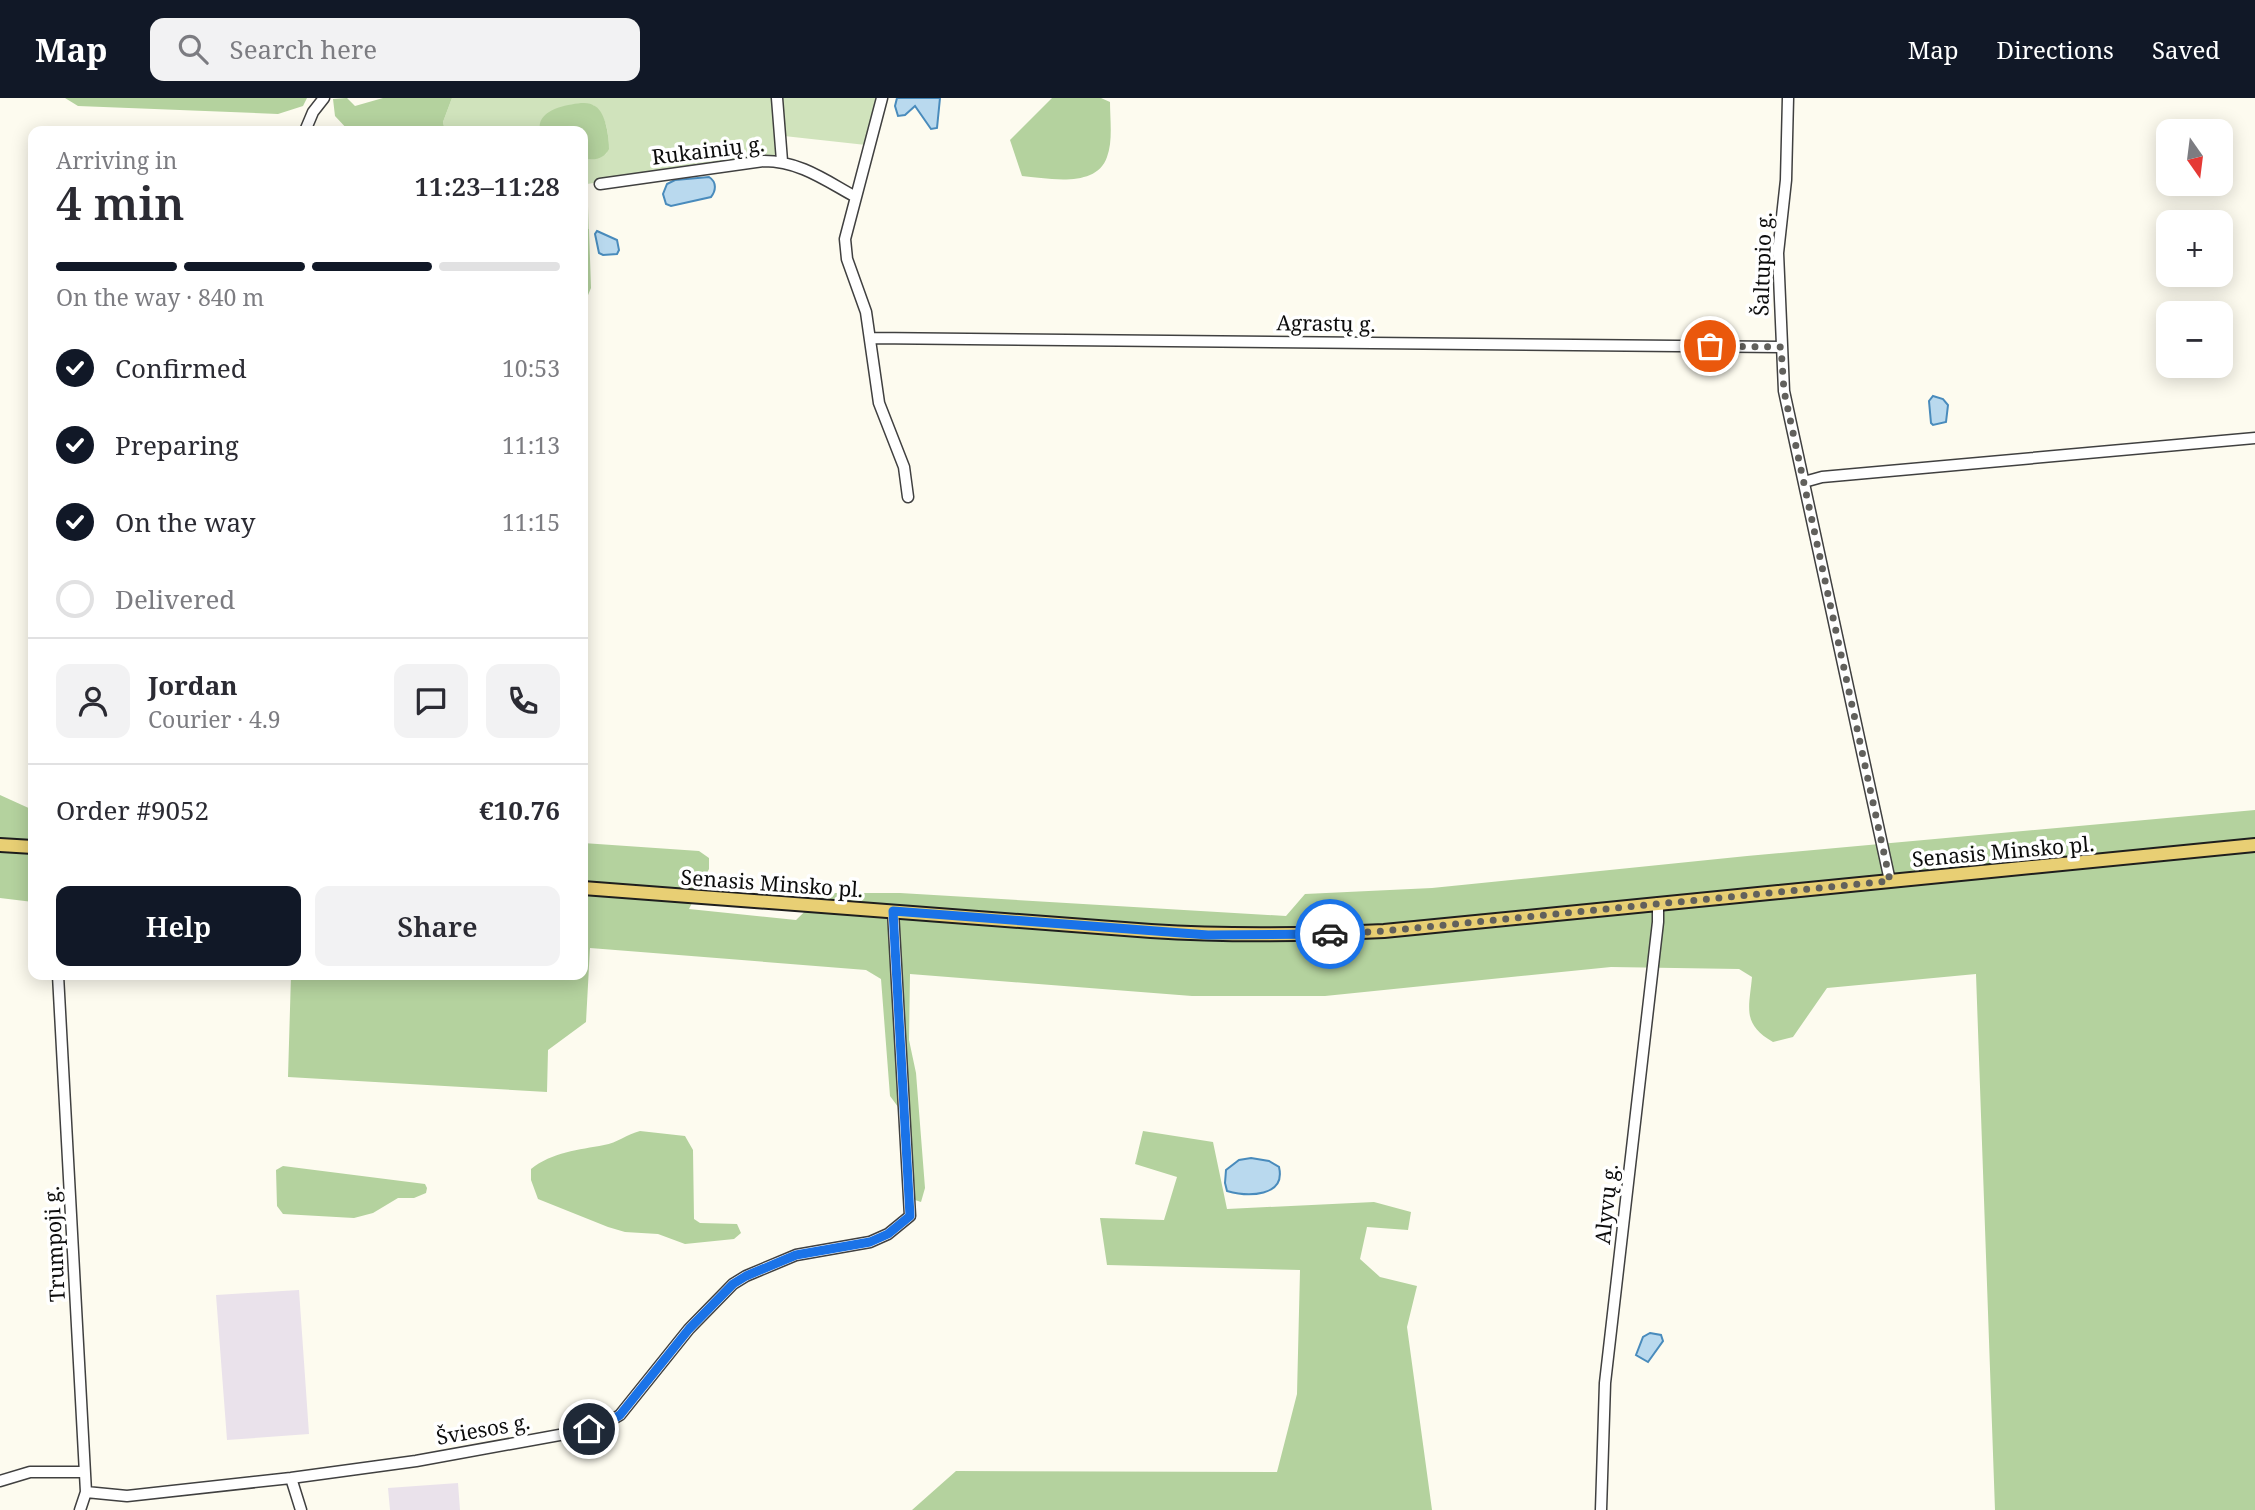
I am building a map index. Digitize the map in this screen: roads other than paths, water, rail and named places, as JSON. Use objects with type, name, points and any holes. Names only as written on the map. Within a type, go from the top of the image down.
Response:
[{"type":"main road","points":[[0,845],[28,848]]},
{"type":"main road","name":"Senasis Minsko pl.","points":[[588,888],[1151,931],[1271,936],[1384,931],[2255,845]]},
{"type":"street","points":[[307,126],[313,112],[324,98]]},
{"type":"street","points":[[777,98],[782,161]]},
{"type":"street","points":[[882,98],[854,196],[845,239],[847,260],[866,312],[879,403],[904,467],[908,497]]},
{"type":"street","name":"Šaltupio g.","points":[[1788,98],[1786,180],[1778,253],[1784,391],[1890,881]]},
{"type":"street","name":"Rukainių g.","points":[[600,184],[764,160],[795,164],[854,196]]},
{"type":"street","name":"Agrastų g.","points":[[870,338],[1781,347]]},
{"type":"street","points":[[1804,482],[1822,477],[2255,438]]},
{"type":"street","name":"Alyvų g.","points":[[1601,1510],[1605,1383],[1658,903]]},
{"type":"street","name":"Šviesos g.","points":[[86,1492],[127,1496],[291,1478],[416,1461],[603,1425],[620,1415],[689,1329],[733,1284],[754,1272],[796,1255],[870,1242],[888,1234],[910,1216],[893,911]]},
{"type":"street","name":"Trumpoji g.","points":[[58,980],[86,1492],[80,1510]]},
{"type":"street","points":[[0,1481],[30,1472],[84,1472]]},
{"type":"street","points":[[291,1478],[301,1510]]},
{"type":"water","points":[[897,98],[940,98],[937,128],[931,129],[915,106],[905,115],[898,116],[895,106]]},
{"type":"water","points":[[709,177],[715,187],[711,197],[671,206],[666,204],[663,194],[667,184],[675,180]]},
{"type":"water","points":[[597,231],[617,240],[617,254],[599,253],[595,234]]},
{"type":"water","points":[[1933,396],[1943,399],[1948,405],[1946,422],[1933,425],[1931,423],[1929,401]]},
{"type":"water","points":[[1251,1158],[1269,1161],[1279,1167],[1280,1177],[1277,1184],[1255,1194],[1227,1191],[1226,1170],[1239,1160]]},
{"type":"water","points":[[1650,1333],[1661,1335],[1663,1341],[1648,1362],[1636,1355],[1643,1337]]}]
